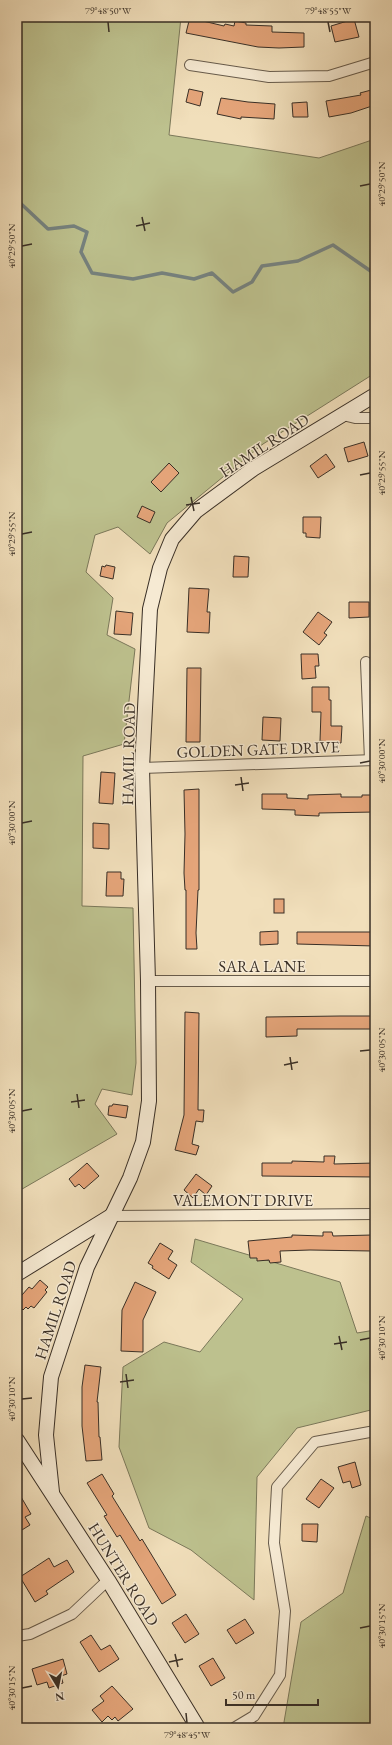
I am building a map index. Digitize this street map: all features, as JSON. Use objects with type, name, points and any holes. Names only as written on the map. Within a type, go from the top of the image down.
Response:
[{"type":"street","points":[[190,65],[269,77],[284,77],[329,76],[375,62]]},
{"type":"street","name":"HAMIL ROAD","points":[[52,1492],[46,1435],[51,1377],[87,1266],[130,1178],[143,1142],[149,1101],[148,980],[142,768],[150,609],[160,568],[172,539],[196,511],[252,469],[375,395]]},
{"type":"street","points":[[343,415],[355,418],[375,418]]},
{"type":"street","points":[[366,662],[373,760]]},
{"type":"street","name":"GOLDEN GATE DRIVE","points":[[142,768],[373,760]]},
{"type":"street","name":"SARA LANE","points":[[148,980],[375,981]]},
{"type":"street","name":"VALEMONT DRIVE","points":[[112,1216],[375,1214]]},
{"type":"street","name":"HAMIL ROAD","points":[[17,1274],[112,1216]]},
{"type":"street","points":[[234,1728],[254,1716],[280,1675],[285,1611],[274,1543],[277,1487],[315,1442],[375,1431]]},
{"type":"street","name":"HUNTER ROAD","points":[[17,1440],[108,1580],[198,1728]]},
{"type":"street","points":[[17,1636],[30,1634],[72,1614],[108,1580]]},
{"type":"green space","points":[[17,17],[181,17],[169,135],[319,158],[375,139],[375,373],[263,444],[167,523],[150,554],[118,527],[95,535],[86,572],[113,598],[107,635],[135,649],[124,744],[83,756],[82,906],[133,908],[136,1063],[132,1095],[102,1089],[95,1104],[117,1134],[17,1192]]},
{"type":"green space","points":[[256,17],[335,17],[295,21]]},
{"type":"green space","points":[[195,1239],[340,1282],[357,1333],[375,1330],[375,1409],[297,1428],[257,1477],[254,1600],[191,1550],[149,1528],[119,1447],[123,1367],[164,1342],[200,1352],[243,1299],[191,1262]]},
{"type":"green space","points":[[366,1516],[375,1520],[375,1728],[283,1728],[301,1622],[343,1593]]},
{"type":"building","points":[[190,17],[204,17],[203,21],[224,26],[225,24],[234,26],[235,21],[246,23],[246,25],[272,26],[272,32],[304,33],[304,47],[258,47],[186,33]]},
{"type":"building","points":[[354,19],[359,37],[335,42],[331,26]]},
{"type":"building","points":[[189,89],[203,92],[200,106],[186,102]]},
{"type":"building","points":[[375,89],[375,105],[351,113],[329,117],[326,101],[361,95],[360,93]]},
{"type":"building","points":[[221,98],[275,104],[274,119],[241,117],[241,119],[217,114]]},
{"type":"building","points":[[307,102],[308,117],[293,117],[292,103]]},
{"type":"building","points":[[364,442],[368,456],[348,462],[344,448]]},
{"type":"building","points":[[326,454],[335,467],[318,478],[310,466]]},
{"type":"building","points":[[169,463],[179,473],[161,492],[151,482]]},
{"type":"building","points":[[142,506],[155,512],[150,523],[137,517]]},
{"type":"building","points":[[303,517],[321,517],[320,538],[306,537],[306,533],[303,533]]},
{"type":"building","points":[[234,556],[249,557],[248,577],[233,577]]},
{"type":"building","points":[[106,565],[115,567],[113,579],[100,576],[102,566],[105,567]]},
{"type":"building","points":[[189,588],[209,589],[207,612],[210,612],[209,633],[187,632]]},
{"type":"building","points":[[349,602],[369,602],[369,617],[349,618]]},
{"type":"building","points":[[116,611],[133,613],[131,635],[114,634]]},
{"type":"building","points":[[318,612],[332,622],[324,633],[327,635],[319,645],[303,632]]},
{"type":"building","points":[[301,654],[318,654],[319,666],[315,666],[316,678],[302,679]]},
{"type":"building","points":[[187,668],[201,668],[200,742],[186,742]]},
{"type":"building","points":[[312,687],[329,687],[329,700],[331,700],[331,726],[342,726],[341,743],[320,741],[321,712],[312,712]]},
{"type":"building","points":[[263,717],[281,718],[280,741],[262,740]]},
{"type":"building","points":[[101,772],[115,773],[113,804],[99,803]]},
{"type":"building","points":[[199,789],[199,890],[196,933],[197,949],[186,949],[184,790]]},
{"type":"building","points":[[262,794],[287,794],[287,798],[308,799],[308,795],[341,794],[341,797],[362,797],[362,795],[373,795],[375,798],[375,812],[319,813],[319,816],[295,815],[295,810],[262,809]]},
{"type":"building","points":[[93,823],[109,824],[109,849],[93,848]]},
{"type":"building","points":[[107,872],[121,872],[121,879],[124,879],[123,896],[106,896]]},
{"type":"building","points":[[274,899],[284,899],[284,913],[274,913]]},
{"type":"building","points":[[278,931],[278,944],[260,945],[260,932]]},
{"type":"building","points":[[297,932],[375,932],[375,946],[297,944]]},
{"type":"building","points":[[185,1012],[199,1013],[198,1110],[204,1110],[203,1122],[196,1121],[192,1144],[199,1146],[196,1155],[175,1150],[184,1115]]},
{"type":"building","points":[[371,1016],[371,1029],[297,1029],[297,1036],[266,1037],[266,1017]]},
{"type":"building","points":[[113,1104],[128,1106],[126,1118],[108,1115],[109,1106],[112,1106]]},
{"type":"building","points":[[324,1156],[335,1156],[334,1164],[375,1163],[375,1177],[262,1176],[262,1163],[292,1163],[292,1161],[324,1162]]},
{"type":"building","points":[[87,1163],[99,1176],[84,1189],[79,1184],[75,1187],[69,1179]]},
{"type":"building","points":[[196,1174],[212,1186],[206,1195],[199,1189],[193,1198],[184,1190]]},
{"type":"building","points":[[323,1232],[332,1232],[333,1236],[372,1235],[372,1251],[280,1251],[281,1262],[270,1263],[269,1260],[257,1261],[257,1258],[250,1258],[248,1241],[292,1237],[292,1235],[323,1236]]},
{"type":"building","points":[[160,1243],[173,1251],[168,1259],[177,1265],[169,1279],[152,1268],[153,1266],[148,1263]]},
{"type":"building","points":[[40,1280],[48,1287],[45,1290],[47,1292],[34,1308],[31,1306],[28,1309],[26,1307],[23,1310],[17,1304],[17,1290],[22,1295],[29,1287],[32,1289]]},
{"type":"building","points":[[135,1282],[156,1292],[143,1320],[143,1352],[121,1351],[122,1310]]},
{"type":"building","points":[[85,1365],[101,1367],[97,1402],[102,1460],[86,1461],[82,1426],[82,1387]]},
{"type":"building","points":[[355,1462],[361,1485],[352,1488],[350,1481],[343,1483],[338,1467]]},
{"type":"building","points":[[102,1474],[114,1494],[112,1496],[140,1541],[142,1539],[176,1595],[162,1604],[120,1535],[117,1537],[104,1516],[107,1515],[87,1483]]},
{"type":"building","points":[[321,1479],[334,1488],[319,1508],[306,1499]]},
{"type":"building","points":[[17,1490],[31,1514],[25,1517],[30,1525],[17,1533]]},
{"type":"building","points":[[302,1524],[318,1524],[317,1542],[302,1541]]},
{"type":"building","points":[[49,1558],[54,1567],[67,1560],[74,1572],[46,1591],[48,1594],[35,1602],[20,1577]]},
{"type":"building","points":[[186,1614],[199,1634],[185,1643],[172,1623]]},
{"type":"building","points":[[245,1619],[254,1633],[236,1644],[227,1630]]},
{"type":"building","points":[[91,1635],[101,1650],[110,1645],[119,1659],[99,1672],[80,1642]]},
{"type":"building","points":[[213,1658],[225,1678],[211,1686],[199,1666]]},
{"type":"building","points":[[63,1659],[67,1674],[61,1676],[63,1683],[49,1688],[47,1682],[37,1685],[32,1669]]},
{"type":"building","points":[[112,1686],[133,1709],[118,1721],[115,1717],[112,1720],[108,1716],[102,1722],[92,1710],[104,1701],[100,1696]]},
{"type":"waterway","points":[[17,200],[48,229],[74,226],[87,232],[81,252],[92,273],[133,279],[162,273],[194,279],[212,273],[233,292],[252,282],[262,266],[298,261],[333,245],[372,272],[375,270]]}]
